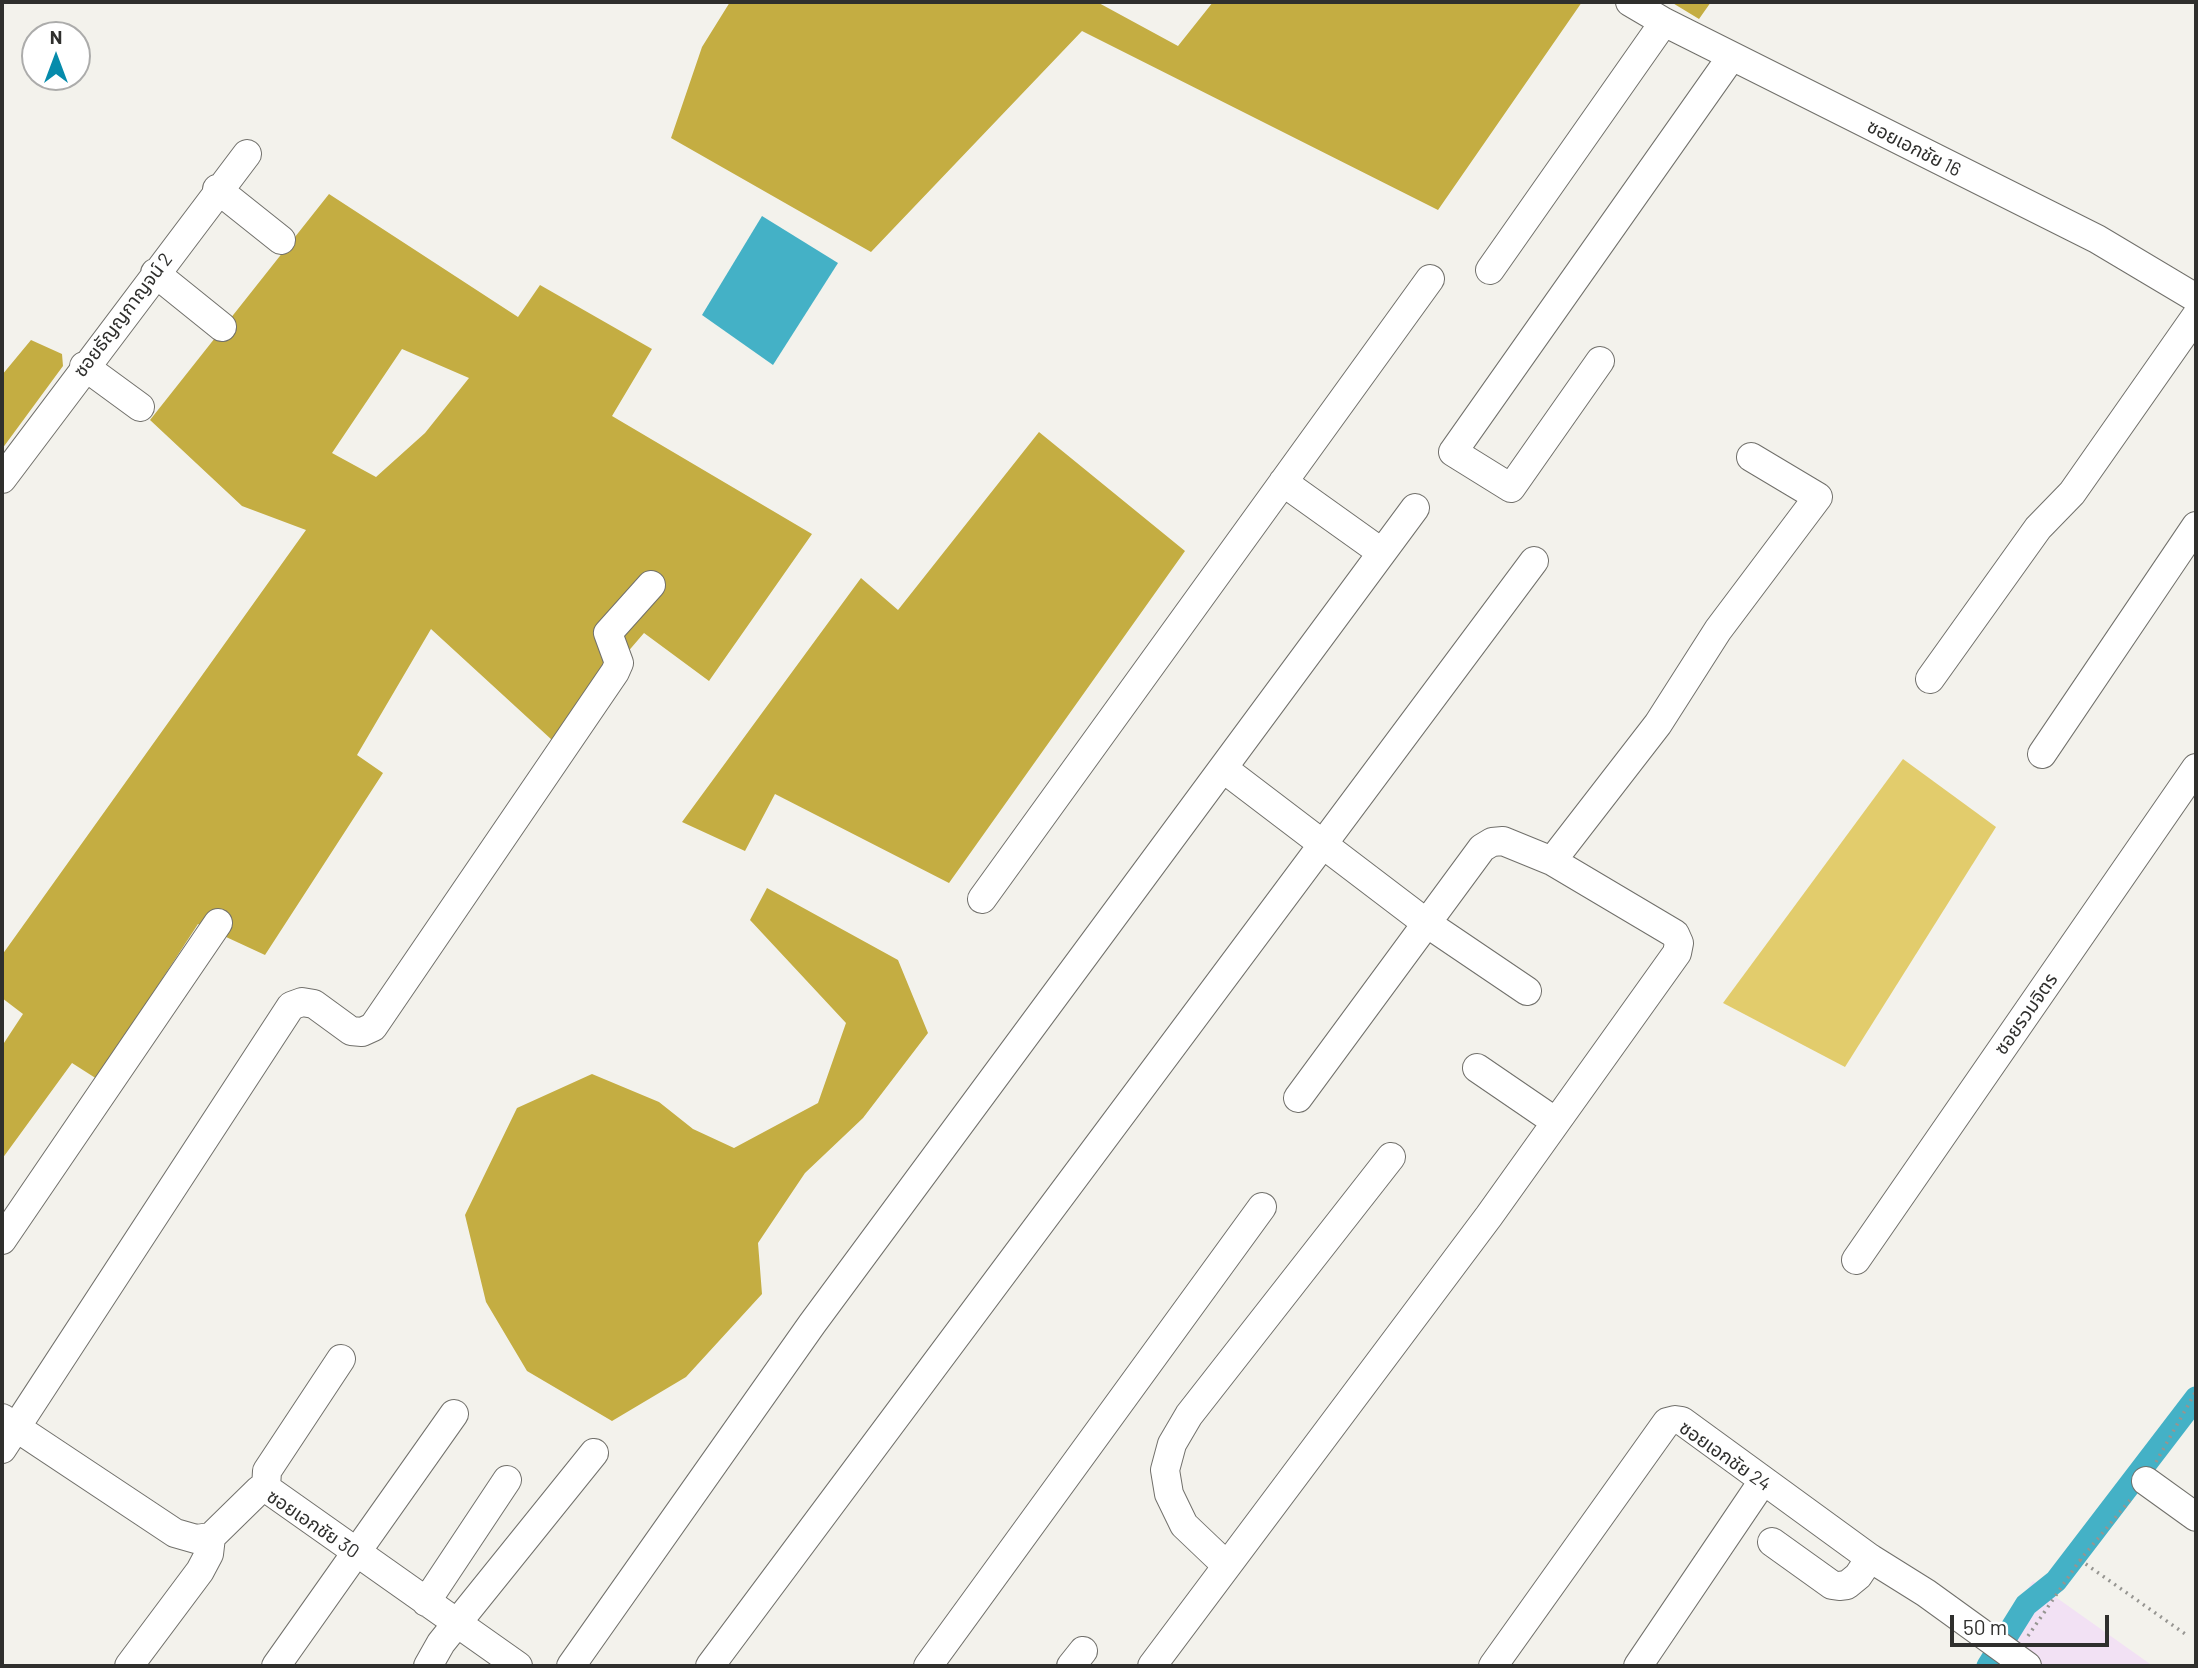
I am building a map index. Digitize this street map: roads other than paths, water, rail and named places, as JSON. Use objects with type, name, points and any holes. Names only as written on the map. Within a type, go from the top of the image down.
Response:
[{"type":"street","name":"ซอยเอกชัย 16","points":[[1630,2],[1664,22],[2097,239],[2196,298]]},
{"type":"street","points":[[1490,270],[1664,22]]},
{"type":"street","points":[[1600,361],[1511,488],[1453,452],[1732,56]]},
{"type":"street","name":"ซอยธัญญกาญจน์ 2","points":[[2,479],[217,189],[247,154]]},
{"type":"street","points":[[217,189],[281,240]]},
{"type":"street","points":[[155,273],[222,327]]},
{"type":"street","points":[[982,899],[1430,279]]},
{"type":"street","points":[[1930,679],[2038,528],[2072,493],[2196,316]]},
{"type":"street","points":[[84,366],[140,407]]},
{"type":"street","points":[[1552,861],[1658,724],[1718,629],[1818,497],[1751,457]]},
{"type":"street","points":[[1283,482],[1381,552]]},
{"type":"street","points":[[571,1666],[812,1324],[1224,769],[1284,681],[1415,508]]},
{"type":"street","points":[[2042,754],[2196,526]]},
{"type":"street","points":[[710,1666],[1534,561]]},
{"type":"street","points":[[129,1666],[200,1571],[209,1554],[211,1537],[196,1539],[175,1532],[7,1432],[291,1006],[302,1002],[314,1004],[351,1031],[362,1032],[373,1027],[615,672],[619,663],[608,633],[651,585]]},
{"type":"street","name":"ซอยรวมจิตร","points":[[1856,1260],[2196,768]]},
{"type":"street","points":[[1224,769],[1425,922],[1527,991]]},
{"type":"street","points":[[1152,1666],[1556,1122],[1677,953],[1679,943],[1675,934],[1552,861],[1503,841],[1492,842],[1482,848],[1425,922],[1298,1098]]},
{"type":"street","points":[[2,1240],[218,923]]},
{"type":"street","points":[[1477,1068],[1556,1122]]},
{"type":"street","points":[[1226,1565],[1184,1525],[1169,1494],[1165,1471],[1172,1444],[1189,1415],[1391,1157]]},
{"type":"street","points":[[928,1666],[1262,1207]]},
{"type":"street","points":[[266,1488],[267,1471],[341,1359]]},
{"type":"street","points":[[276,1666],[454,1414]]},
{"type":"street","name":"ซอยเอกชัย 24","points":[[1493,1666],[1667,1423],[1682,1421],[1762,1481],[2009,1655]]},
{"type":"street","points":[[428,1666],[441,1643],[594,1453]]},
{"type":"street","points":[[426,1602],[507,1480]]},
{"type":"street","points":[[1638,1666],[1762,1481]]},
{"type":"street","points":[[2146,1481],[2196,1517]]},
{"type":"street","name":"ซอยเอกชัย 30","points":[[211,1537],[259,1490],[266,1488],[518,1666]]},
{"type":"street","points":[[1772,1542],[1832,1585],[1847,1585],[1858,1576],[1870,1558]]},
{"type":"water","points":[[762,216],[838,263],[773,365],[702,315]]},
{"type":"waterway","points":[[1988,1666],[2026,1605],[2056,1581],[2196,1398]]}]
